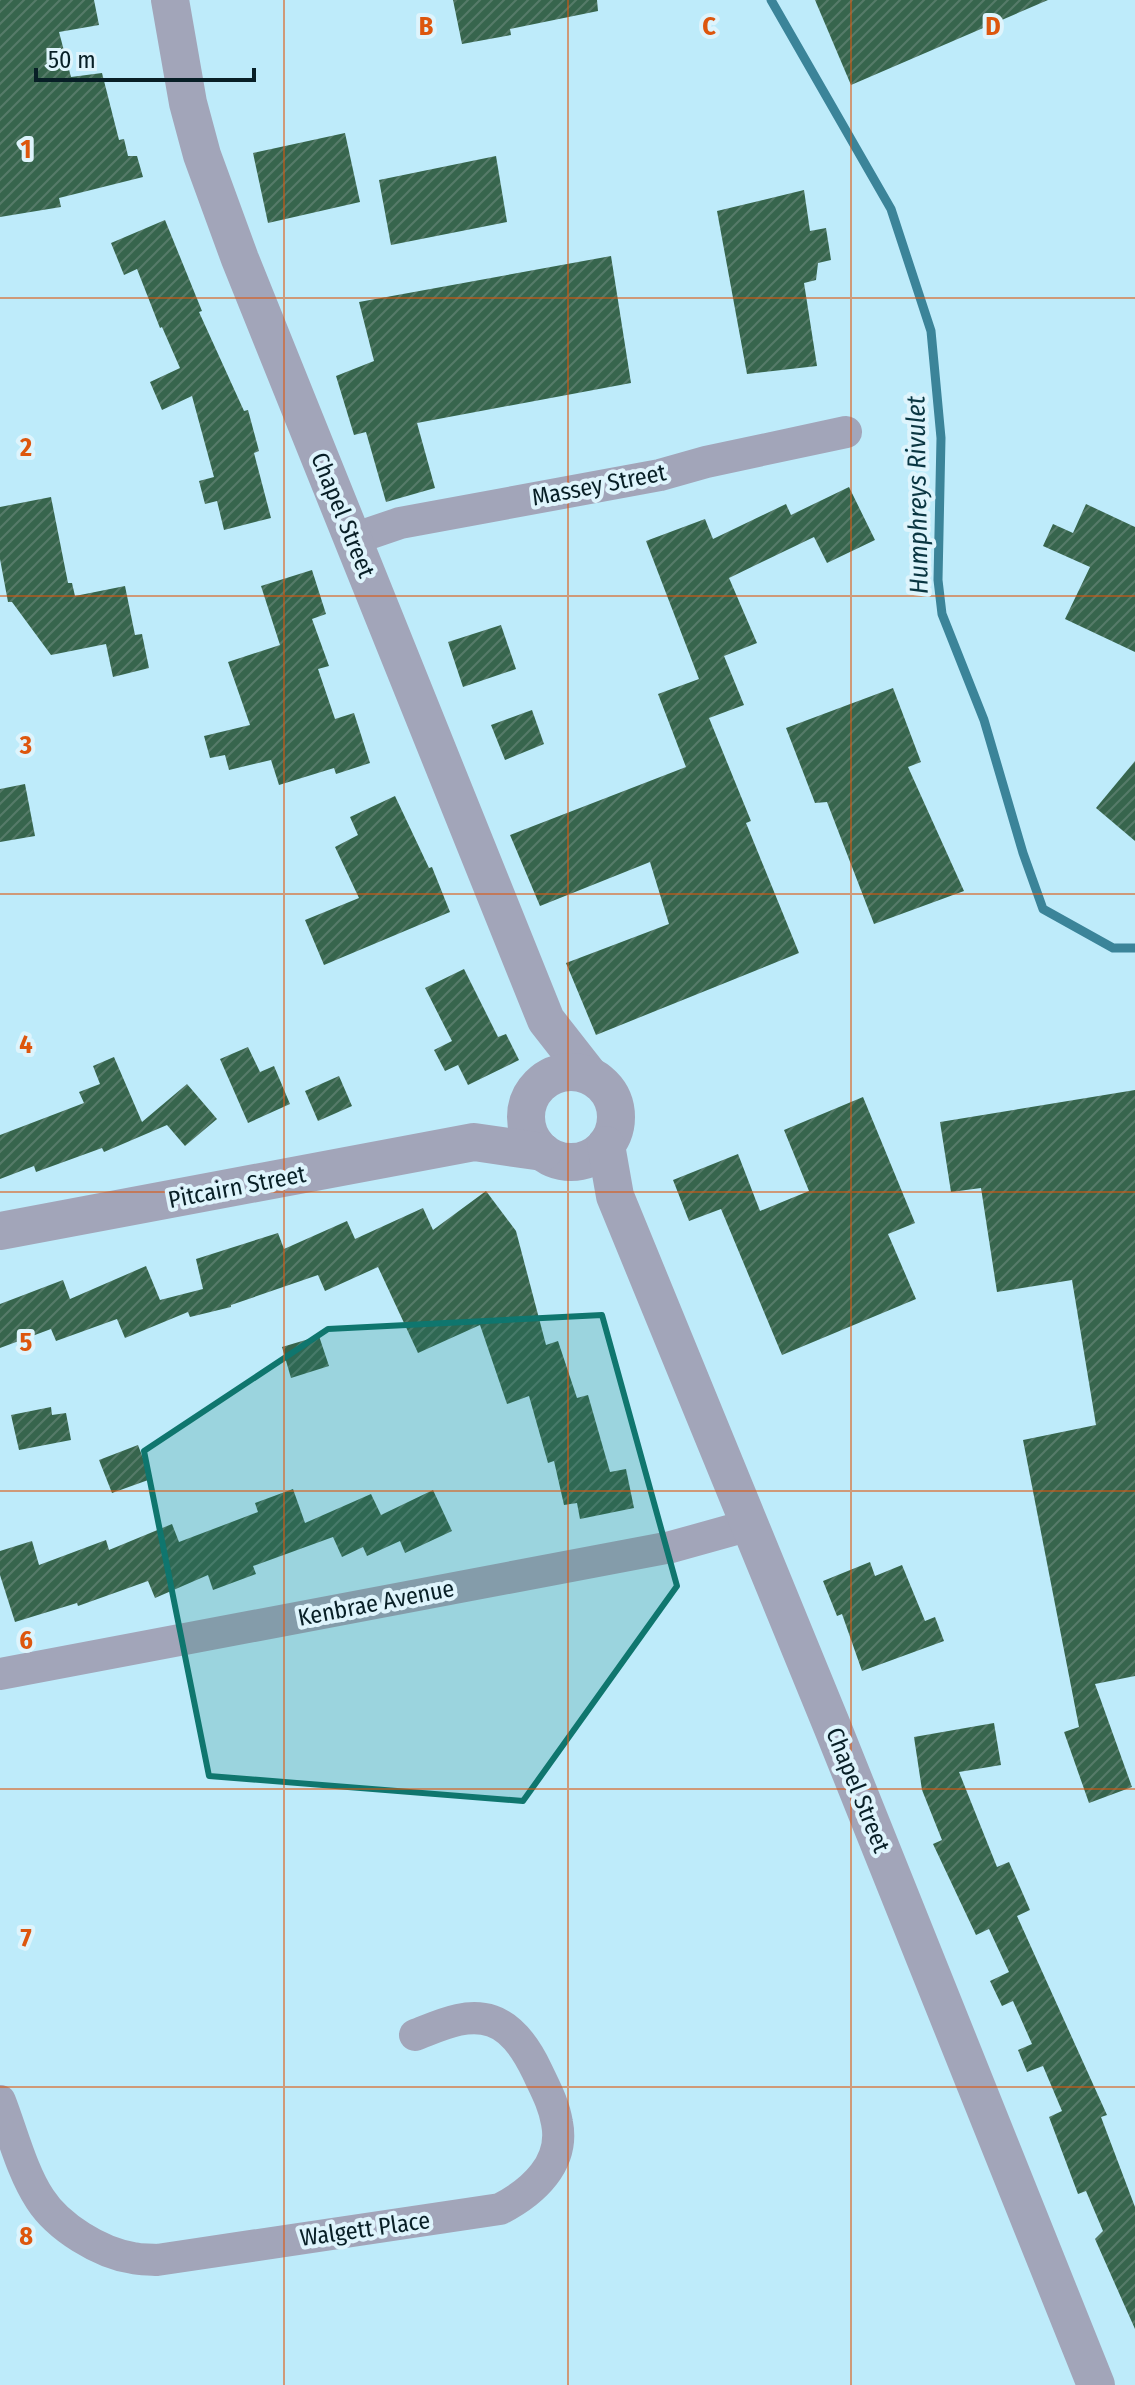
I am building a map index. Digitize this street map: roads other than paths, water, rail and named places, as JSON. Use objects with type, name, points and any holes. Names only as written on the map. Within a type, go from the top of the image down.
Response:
[{"type":"street","name":"Chapel Street","points":[[170,0],[188,103],[202,155],[240,259],[546,1020],[589,1075]]},
{"type":"street","name":"Massey Street","points":[[353,539],[400,523],[660,475],[846,432]]},
{"type":"street","name":"Chapel Street","points":[[533,1094],[546,1020]]},
{"type":"street","points":[[556,1157],[583,1161],[596,1155],[614,1133],[616,1106],[601,1082],[589,1075],[575,1071],[548,1078],[533,1094],[526,1114],[528,1129],[533,1142],[615,1196]]},
{"type":"street","name":"Pitcairn Street","points":[[474,1142],[533,1094]]},
{"type":"street","name":"Pitcairn Street","points":[[0,1231],[474,1142],[556,1157]]},
{"type":"street","name":"Chapel Street","points":[[606,1145],[615,1196],[1096,2385]]},
{"type":"street","name":"Kenbrae Avenue","points":[[0,1674],[671,1547],[750,1525]]},
{"type":"street","name":"Walgett Place","points":[[0,2101],[40,2200],[80,2236],[104,2249],[131,2258],[157,2260],[500,2209],[520,2198],[545,2173],[557,2145],[558,2125],[552,2103],[532,2061],[506,2029],[492,2021],[463,2019],[415,2035]]},
{"type":"waterway","name":"Humphreys Rivulet","points":[[771,0],[891,209],[931,331],[941,438],[938,580],[942,614],[984,720],[1023,853],[1043,909],[1113,948],[1135,948]]}]
